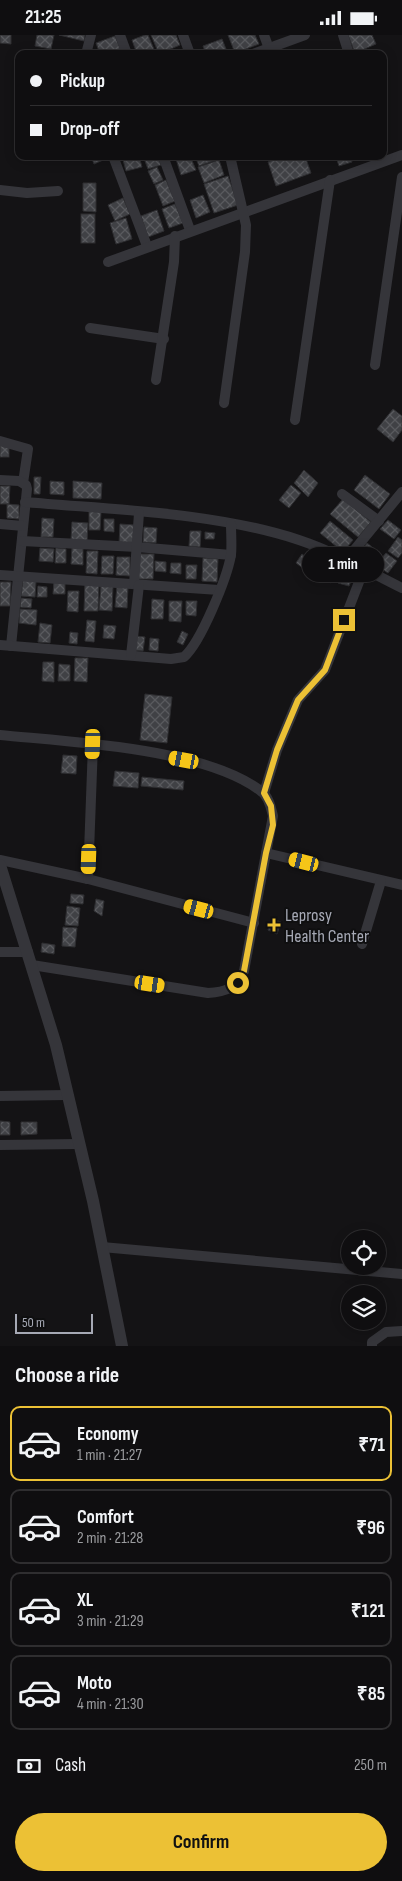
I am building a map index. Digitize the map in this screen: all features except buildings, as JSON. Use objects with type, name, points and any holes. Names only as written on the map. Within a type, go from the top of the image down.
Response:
[{"type":"street","points":[[87,50],[91,35]]},
{"type":"street","points":[[120,35],[126,50]]},
{"type":"street","points":[[183,35],[189,50]]},
{"type":"street","points":[[264,35],[270,50]]},
{"type":"street","points":[[272,50],[305,35]]},
{"type":"street","points":[[343,35],[348,50]]},
{"type":"street","points":[[108,262],[190,230],[402,155]]},
{"type":"street","points":[[115,160],[147,246]]},
{"type":"street","points":[[164,160],[190,230]]},
{"type":"street","points":[[224,403],[245,252],[244,211],[231,160]]},
{"type":"street","points":[[375,365],[402,177]]},
{"type":"street","points":[[296,420],[330,180]]},
{"type":"street","points":[[0,190],[27,193],[58,191]]},
{"type":"street","points":[[156,381],[164,339],[174,262],[175,236]]},
{"type":"street","points":[[90,328],[164,339]]},
{"type":"street","points":[[0,441],[28,449],[23,483],[27,489],[11,646]]},
{"type":"street","points":[[0,480],[23,483]]},
{"type":"street","points":[[346,561],[402,492]]},
{"type":"street","points":[[342,495],[379,521]]},
{"type":"street","points":[[25,502],[230,524],[297,539],[402,588]]},
{"type":"street","points":[[131,655],[139,513]]},
{"type":"street","points":[[0,524],[23,525]]},
{"type":"street","points":[[0,645],[170,659],[184,657],[196,642],[219,590],[231,555],[230,524]]},
{"type":"street","points":[[22,541],[137,547],[231,555]]},
{"type":"street","points":[[264,793],[277,750],[298,700],[325,670],[364,569]]},
{"type":"street","points":[[0,575],[219,590]]},
{"type":"street","points":[[0,735],[93,744],[199,763],[232,775],[264,793],[273,815],[244,971],[238,983],[225,992],[208,993],[0,952]]},
{"type":"street","points":[[88,879],[93,744]]},
{"type":"street","points":[[266,853],[402,885]]},
{"type":"street","points":[[0,860],[88,879],[254,923]]},
{"type":"street","points":[[0,865],[5,891],[30,958],[56,1045],[102,1247],[122,1346]]},
{"type":"street","points":[[362,943],[381,881]]},
{"type":"street","points":[[0,1096],[67,1095]]},
{"type":"street","points":[[0,1145],[78,1144]]},
{"type":"street","points":[[102,1247],[402,1274]]},
{"type":"street","points":[[372,1346],[372,1342],[386,1331],[402,1331]]},
{"type":"place","name":"Leprosy Health Center","points":[[274,925]]},
{"type":"route","points":[[238,983],[244,971],[273,825],[271,806],[264,793],[277,750],[298,700],[325,670],[344,620]]}]
